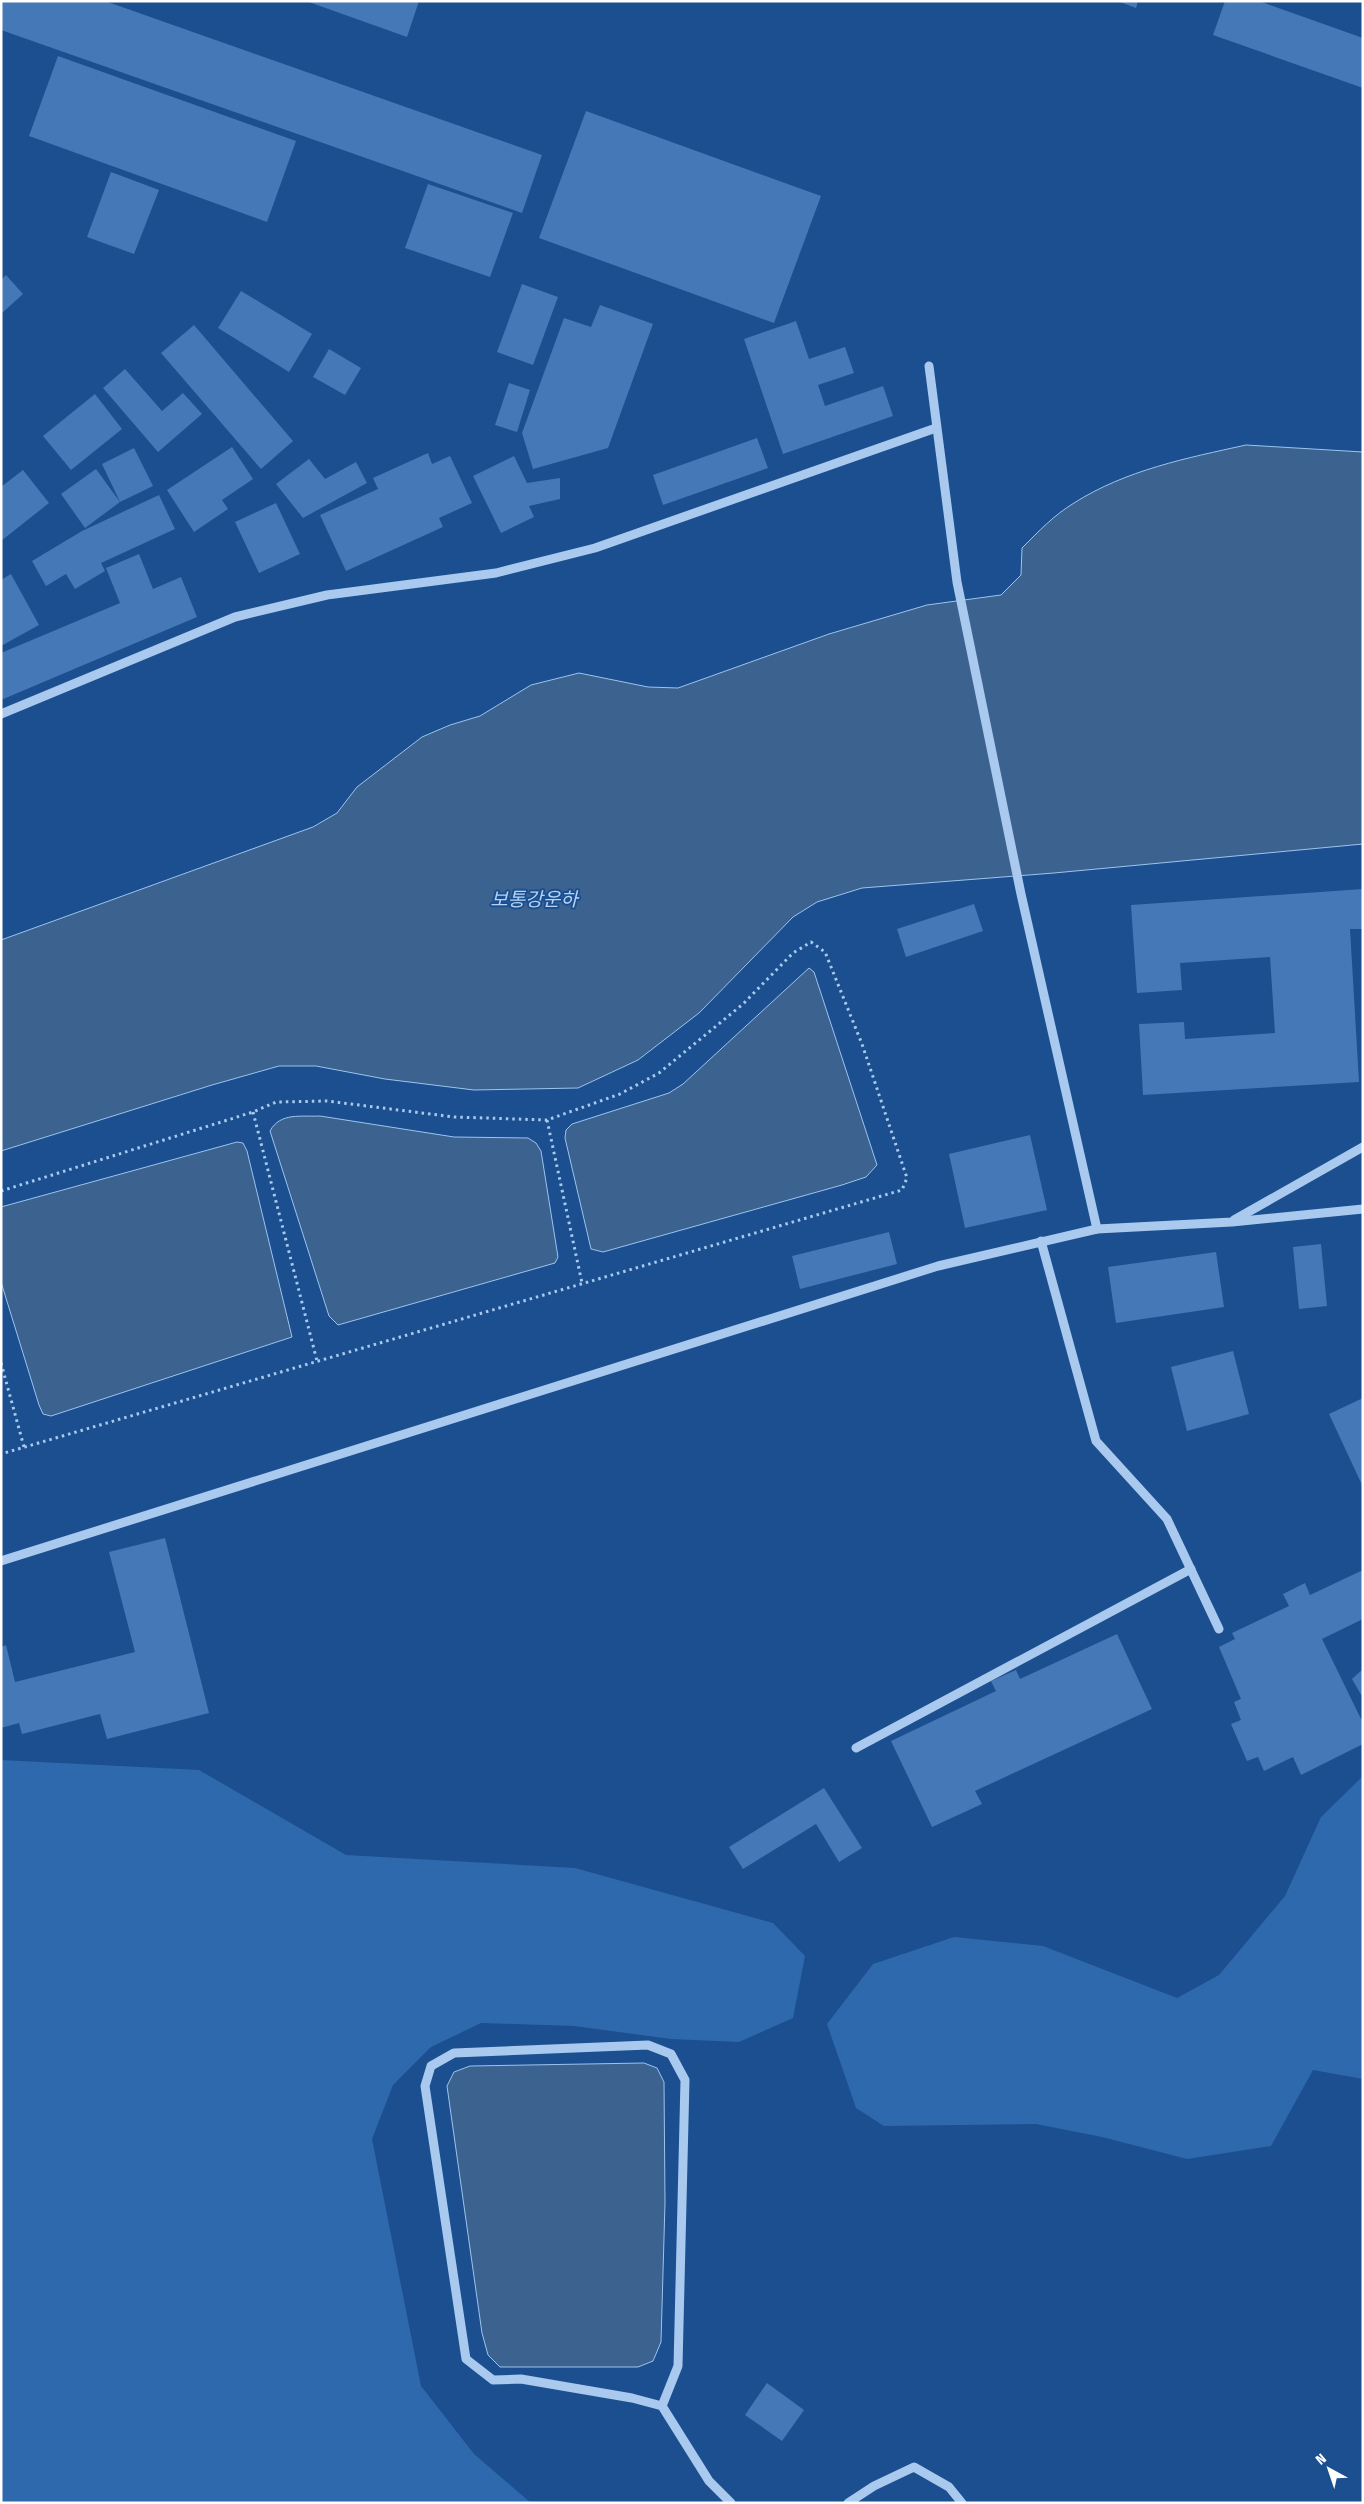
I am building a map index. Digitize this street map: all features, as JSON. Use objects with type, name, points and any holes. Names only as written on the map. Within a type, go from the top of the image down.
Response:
[{"type":"street","points":[[929,366],[957,582],[1021,894],[1097,1229]]},
{"type":"street","points":[[1,714],[235,617],[327,595],[496,574],[595,548],[936,428]]},
{"type":"street","points":[[1232,1222],[1363,1147]]},
{"type":"street","points":[[1,1561],[938,1266],[1097,1229],[1232,1222],[1363,1209]]},
{"type":"street","points":[[1040,1241],[1096,1442],[1167,1518],[1219,1628]]},
{"type":"street","points":[[856,1748],[1191,1570]]},
{"type":"street","points":[[662,2406],[678,2366],[684,2149],[685,2080],[670,2054],[648,2045],[464,2052],[454,2053],[431,2066],[426,2086],[466,2359],[493,2380],[521,2379],[632,2398],[662,2406],[709,2482],[731,2503]]},
{"type":"street","points":[[848,2503],[874,2486],[914,2467],[949,2486],[962,2503]]},
{"type":"path","points":[[1,1191],[252,1112],[276,1102],[327,1101],[454,1116],[547,1120],[620,1094],[659,1073],[743,1004],[793,953],[811,942],[825,952],[862,1044],[907,1178],[902,1190],[1,1454]]},
{"type":"path","points":[[252,1112],[317,1361]]},
{"type":"path","points":[[547,1120],[582,1283]]},
{"type":"path","points":[[1,1363],[24,1447]]},
{"type":"shaded area","points":[[1,1760],[199,1770],[346,1855],[575,1868],[773,1923],[805,1956],[793,2018],[739,2042],[671,2039],[574,2026],[481,2023],[431,2047],[393,2085],[372,2139],[421,2386],[474,2454],[531,2503],[1,2503]]},
{"type":"shaded area","points":[[1363,1776],[1363,2079],[1313,2070],[1271,2146],[1187,2159],[1102,2137],[1036,2124],[884,2126],[856,2108],[827,2024],[873,1964],[954,1937],[1043,1946],[1177,1998],[1219,1975],[1285,1896],[1321,1817]]},
{"type":"water","name":"보통강운하","points":[[1246,445],[1363,452],[1363,844],[1054,873],[862,888],[817,902],[793,917],[699,1013],[638,1060],[578,1088],[474,1090],[385,1079],[316,1066],[279,1066],[1,1151],[1,940],[313,827],[337,813],[357,787],[422,737],[450,725],[480,716],[531,685],[579,673],[648,687],[678,688],[829,634],[927,605],[1001,595],[1021,575],[1022,548],[1053,518],[1074,503],[1115,482],[1157,466]]},
{"type":"water","points":[[809,968],[814,972],[877,1165],[866,1177],[842,1185],[603,1252],[591,1249],[565,1138],[566,1130],[572,1124],[669,1093],[683,1084]]},
{"type":"water","points":[[320,1116],[454,1137],[528,1138],[536,1143],[541,1151],[558,1257],[555,1263],[338,1325],[329,1316],[270,1131],[274,1125],[285,1118]]},
{"type":"water","points":[[237,1142],[243,1143],[247,1151],[292,1337],[51,1416],[43,1414],[1,1282],[1,1207]]},
{"type":"water","points":[[644,2063],[657,2068],[664,2082],[665,2203],[661,2342],[653,2361],[638,2367],[500,2367],[488,2355],[482,2333],[447,2086],[454,2072],[470,2066]]},
{"type":"building","points":[[1,1],[105,1],[542,155],[522,213],[1,30]]},
{"type":"building","points":[[306,1],[419,1],[407,37]]},
{"type":"building","points":[[1117,1],[1138,1],[1136,8]]},
{"type":"building","points":[[1225,1],[1259,1],[1363,38],[1363,88],[1213,35]]},
{"type":"building","points":[[58,56],[296,141],[267,222],[29,136]]},
{"type":"building","points":[[586,111],[821,196],[774,323],[539,238]]},
{"type":"building","points":[[111,172],[159,190],[134,254],[87,237]]},
{"type":"building","points":[[428,184],[513,213],[490,277],[405,248]]},
{"type":"building","points":[[6,275],[23,294],[1,314],[1,280]]},
{"type":"building","points":[[522,284],[558,297],[533,365],[497,352]]},
{"type":"building","points":[[241,291],[312,334],[289,372],[218,328]]},
{"type":"building","points":[[600,305],[653,324],[608,448],[533,469],[522,433],[564,318],[591,327]]},
{"type":"building","points":[[796,321],[809,359],[845,347],[854,373],[818,385],[825,406],[883,386],[893,416],[783,454],[744,339]]},
{"type":"building","points":[[194,325],[293,441],[261,469],[161,353]]},
{"type":"building","points":[[329,349],[361,368],[345,395],[313,377]]},
{"type":"building","points":[[125,369],[162,411],[183,393],[202,414],[158,452],[103,388]]},
{"type":"building","points":[[509,383],[530,390],[517,432],[495,425]]},
{"type":"building","points":[[95,394],[122,429],[71,470],[43,436]]},
{"type":"building","points":[[757,438],[768,468],[663,505],[653,475]]},
{"type":"building","points":[[232,447],[253,479],[222,500],[228,509],[194,532],[167,490]]},
{"type":"building","points":[[134,448],[153,486],[120,502],[102,464]]},
{"type":"building","points":[[428,453],[432,464],[450,456],[472,503],[439,518],[443,527],[346,571],[320,515],[378,489],[373,478]]},
{"type":"building","points":[[514,456],[527,483],[560,478],[560,499],[529,506],[534,517],[501,533],[473,476]]},
{"type":"building","points":[[309,459],[325,479],[356,462],[367,483],[303,518],[276,484]]},
{"type":"building","points":[[96,469],[120,502],[85,528],[61,494]]},
{"type":"building","points":[[23,470],[49,503],[1,541],[1,487]]},
{"type":"building","points":[[159,495],[175,529],[101,563],[105,571],[75,589],[66,574],[46,586],[32,561],[82,531]]},
{"type":"building","points":[[276,503],[300,554],[259,573],[235,522]]},
{"type":"building","points":[[139,554],[153,589],[181,577],[197,617],[1,700],[1,653],[120,603],[106,568]]},
{"type":"building","points":[[11,574],[39,625],[1,646],[1,580]]},
{"type":"building","points":[[1363,889],[1363,929],[1350,929],[1359,1082],[1143,1095],[1139,1024],[1184,1022],[1185,1039],[1275,1033],[1270,957],[1180,963],[1182,990],[1137,993],[1131,905]]},
{"type":"building","points":[[974,904],[983,931],[906,957],[897,929]]},
{"type":"building","points":[[1030,1135],[1047,1210],[965,1228],[949,1154]]},
{"type":"building","points":[[889,1232],[897,1264],[800,1289],[792,1256]]},
{"type":"building","points":[[1321,1244],[1327,1306],[1299,1309],[1293,1247]]},
{"type":"building","points":[[1216,1252],[1224,1307],[1116,1323],[1108,1267]]},
{"type":"building","points":[[1233,1351],[1249,1414],[1187,1431],[1171,1367]]},
{"type":"building","points":[[1363,1398],[1363,1487],[1329,1414]]},
{"type":"building","points":[[165,1538],[209,1713],[107,1739],[100,1714],[22,1734],[19,1723],[1,1728],[1,1647],[6,1645],[15,1682],[135,1652],[109,1552]]},
{"type":"building","points":[[1363,1570],[1363,1619],[1322,1639],[1363,1723],[1363,1744],[1301,1775],[1293,1757],[1264,1771],[1258,1757],[1247,1761],[1231,1724],[1241,1720],[1234,1702],[1241,1699],[1219,1647],[1235,1639],[1232,1633],[1289,1606],[1283,1594],[1305,1583],[1310,1595]]},
{"type":"building","points":[[1117,1634],[1152,1709],[975,1791],[982,1804],[932,1827],[891,1741],[996,1691],[991,1681],[1016,1670],[1020,1679]]},
{"type":"building","points":[[1363,1669],[1363,1698],[1352,1679]]},
{"type":"building","points":[[824,1788],[862,1848],[839,1862],[816,1824],[743,1869],[729,1847]]},
{"type":"building","points":[[767,2383],[804,2410],[782,2441],[745,2415]]}]
